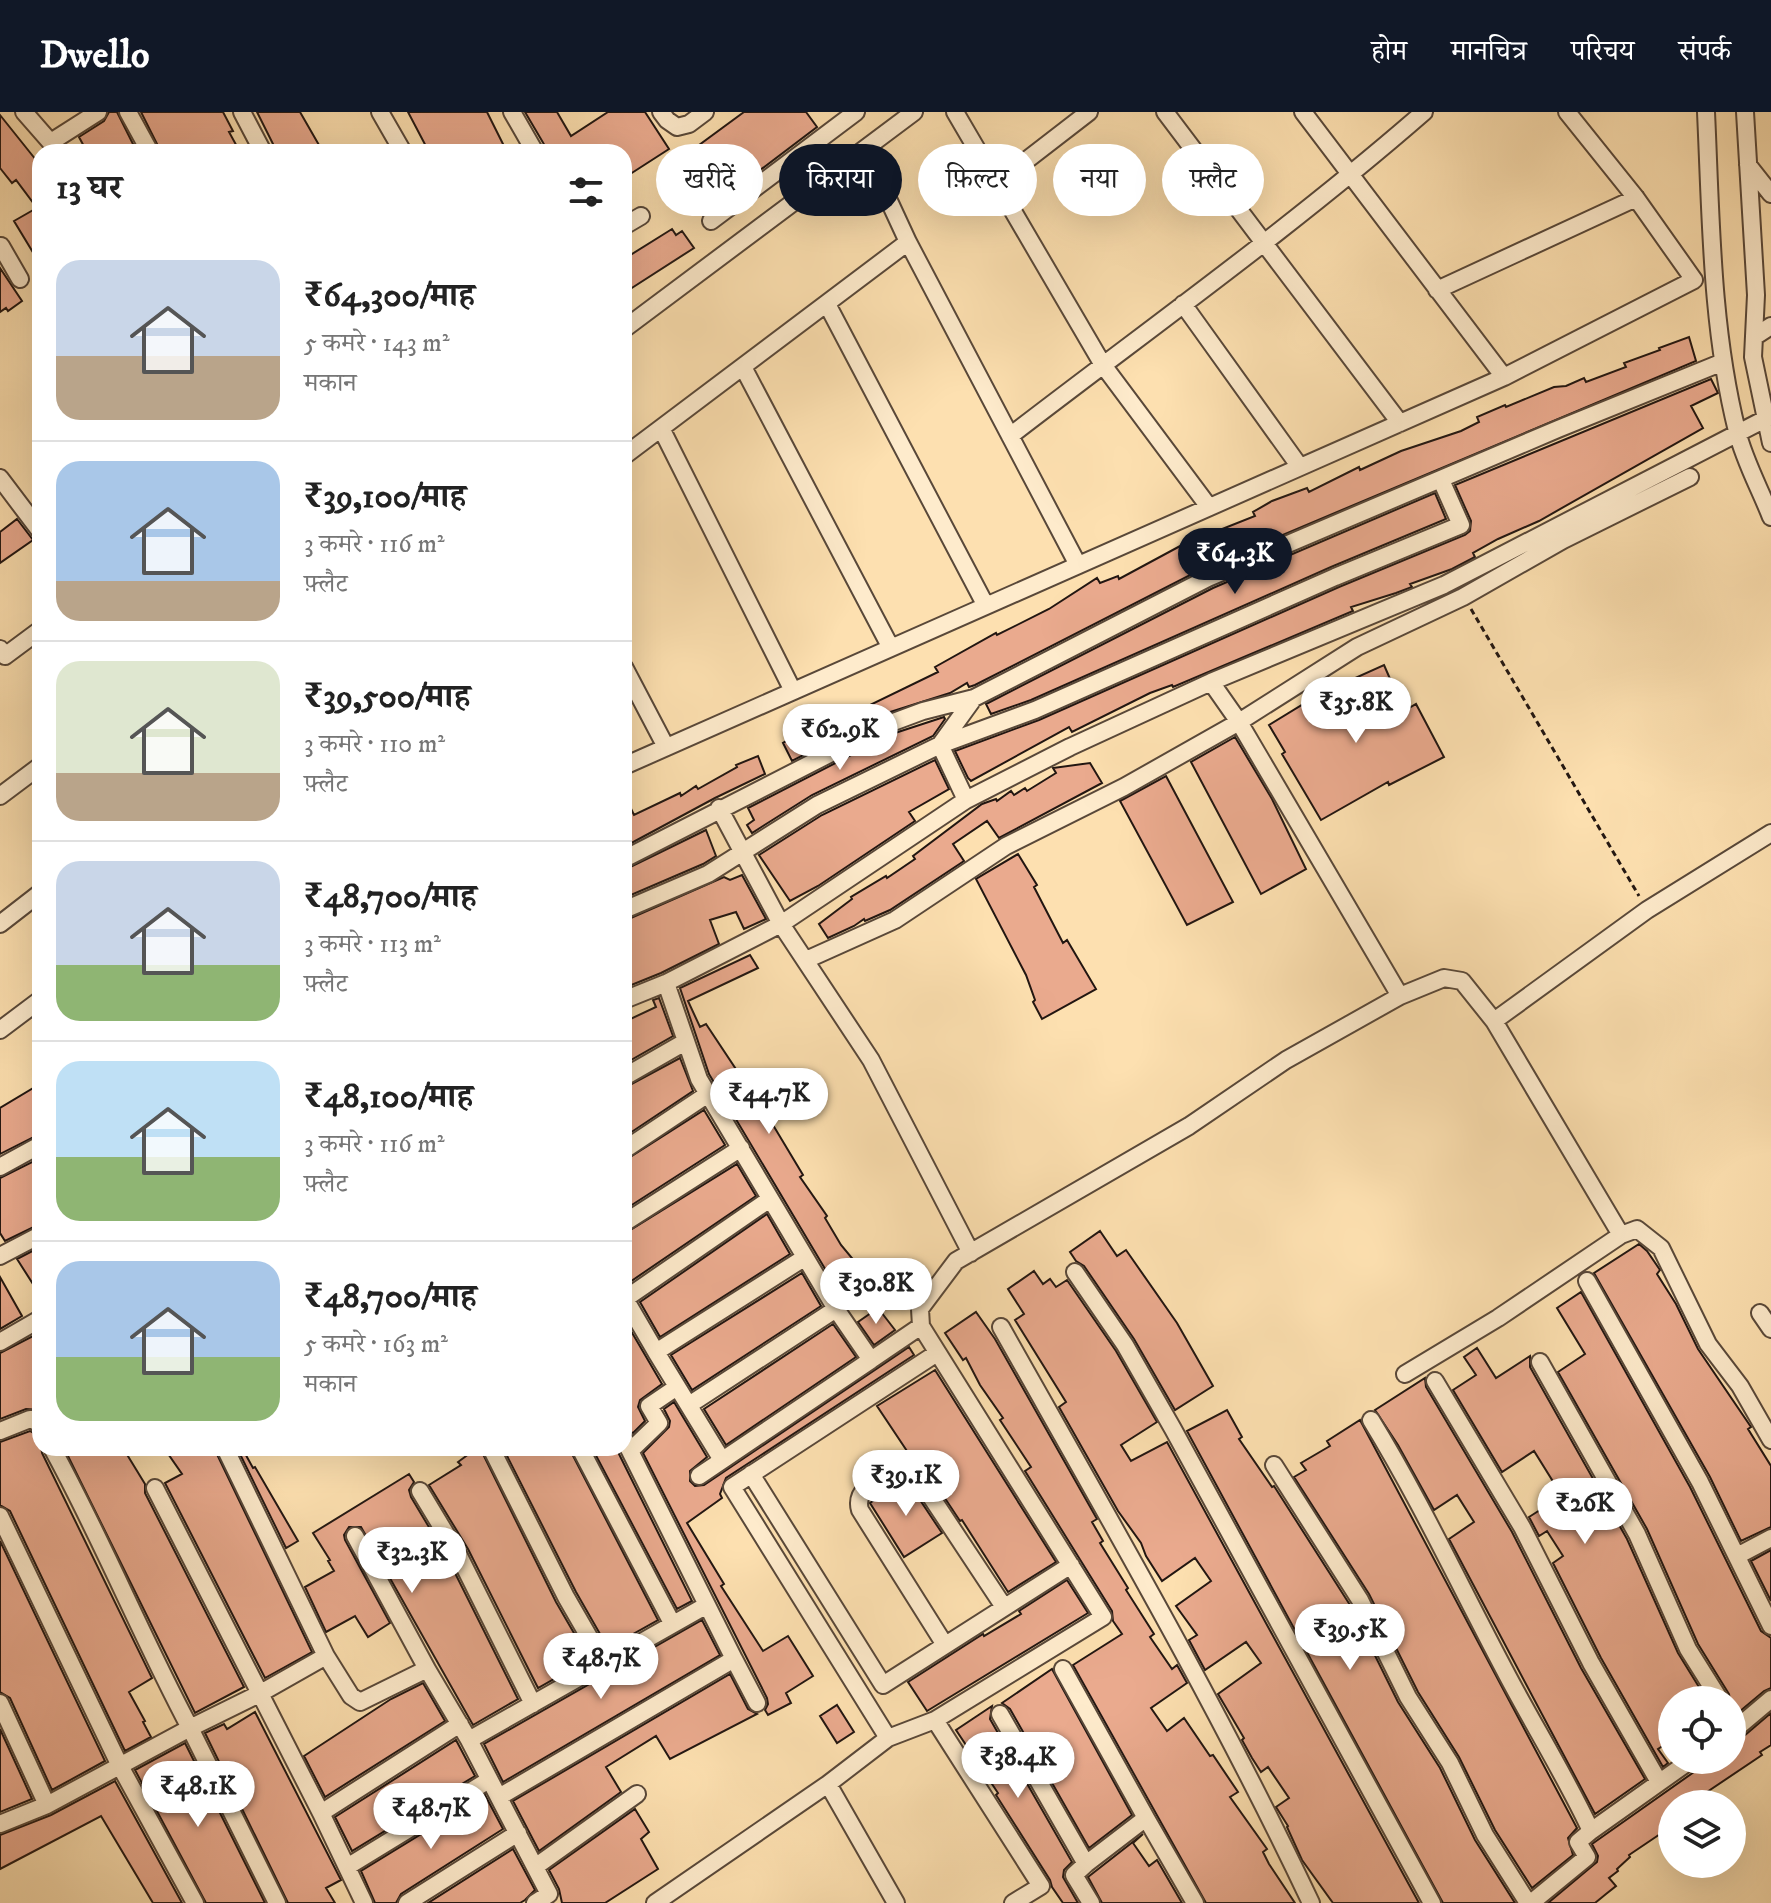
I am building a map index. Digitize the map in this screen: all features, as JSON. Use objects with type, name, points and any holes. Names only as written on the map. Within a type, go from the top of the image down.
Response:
[{"type":"street","points":[[24,112],[52,144]]},
{"type":"street","points":[[59,144],[98,112]]},
{"type":"street","points":[[128,112],[146,144]]},
{"type":"street","points":[[242,112],[259,144]]},
{"type":"street","points":[[380,112],[398,144]]},
{"type":"street","points":[[512,112],[530,144]]},
{"type":"street","points":[[661,112],[677,127],[689,124],[705,112]]},
{"type":"street","points":[[711,221],[856,112]]},
{"type":"street","points":[[872,144],[914,112]]},
{"type":"street","points":[[955,112],[974,144]]},
{"type":"street","points":[[1037,152],[1089,112]]},
{"type":"street","points":[[1165,112],[1400,423]]},
{"type":"street","points":[[1303,112],[1504,377]]},
{"type":"street","points":[[1010,436],[1265,244],[1351,176],[1424,112]]},
{"type":"street","points":[[632,762],[1504,377],[1694,280],[1636,198],[1567,112]]},
{"type":"street","points":[[1706,112],[1713,258],[1723,362],[1737,434],[1771,517]]},
{"type":"street","points":[[1745,112],[1756,295],[1753,357],[1771,443]]},
{"type":"street","points":[[1748,165],[1771,194]]},
{"type":"street","points":[[1437,290],[1636,198]]},
{"type":"street","points":[[632,323],[779,213]]},
{"type":"street","points":[[632,221],[641,216]]},
{"type":"street","points":[[896,216],[1078,565]]},
{"type":"street","points":[[1016,216],[1103,365],[1209,507]]},
{"type":"street","points":[[632,450],[908,242]]},
{"type":"street","points":[[0,246],[20,279]]},
{"type":"street","points":[[827,304],[986,606]]},
{"type":"street","points":[[1183,304],[1300,467]]},
{"type":"street","points":[[1754,337],[1771,326]]},
{"type":"street","points":[[632,855],[888,724],[974,698],[1208,578],[1723,362]]},
{"type":"street","points":[[743,367],[891,648]]},
{"type":"street","points":[[632,997],[666,983],[781,924],[966,800],[1070,747],[1211,682],[1444,585],[1768,417]]},
{"type":"street","points":[[661,428],[793,691]]},
{"type":"street","points":[[806,960],[895,920],[1006,846],[1124,787],[1239,722],[1357,647],[1463,597],[1563,540],[1690,477]]},
{"type":"street","points":[[0,478],[32,520]]},
{"type":"street","points":[[632,907],[708,874],[817,805],[940,745],[1035,710],[1335,577],[1461,525],[1441,480]]},
{"type":"street","points":[[2,655],[32,635]]},
{"type":"street","points":[[632,682],[666,747]]},
{"type":"street","points":[[1211,682],[1239,722],[1400,996]]},
{"type":"street","points":[[940,745],[974,698]]},
{"type":"street","points":[[940,745],[966,800]]},
{"type":"street","points":[[0,796],[32,772]]},
{"type":"street","points":[[719,808],[781,924],[871,1060],[971,1253]]},
{"type":"street","points":[[1494,1021],[1647,910],[1771,833]]},
{"type":"street","points":[[0,924],[32,899]]},
{"type":"street","points":[[655,1903],[828,1784],[888,1738],[935,1720],[1103,1617],[921,1326],[920,1309],[956,1261],[1189,1126],[1286,1060],[1400,996],[1444,978],[1462,981],[1494,1021],[1621,1235]]},
{"type":"street","points":[[666,983],[699,1079],[789,1227],[804,1258],[871,1360]]},
{"type":"street","points":[[0,1030],[32,1006]]},
{"type":"street","points":[[632,1072],[685,1042]]},
{"type":"street","points":[[632,1145],[708,1094]]},
{"type":"street","points":[[632,1218],[741,1148]]},
{"type":"street","points":[[0,1167],[32,1149]]},
{"type":"street","points":[[632,1293],[770,1199]]},
{"type":"street","points":[[1405,1374],[1498,1318],[1621,1235],[1637,1229],[1661,1248],[1708,1344],[1740,1386],[1771,1440]]},
{"type":"street","points":[[0,1256],[32,1239]]},
{"type":"street","points":[[656,1352],[804,1258]]},
{"type":"street","points":[[1075,1272],[1125,1345],[1173,1429],[1432,1903]]},
{"type":"street","points":[[1587,1281],[1700,1482],[1771,1626]]},
{"type":"street","points":[[689,1405],[836,1309]]},
{"type":"street","points":[[632,1312],[722,1460]]},
{"type":"street","points":[[1760,1313],[1771,1329]]},
{"type":"street","points":[[0,1342],[32,1324]]},
{"type":"street","points":[[699,1476],[921,1326]]},
{"type":"street","points":[[1001,1327],[1263,1801],[1311,1903]]},
{"type":"street","points":[[888,1738],[732,1487],[937,1353]]},
{"type":"street","points":[[1540,1362],[1637,1534],[1688,1649],[1711,1686]]},
{"type":"street","points":[[1435,1381],[1522,1527],[1591,1663],[1659,1782]]},
{"type":"street","points":[[632,1442],[659,1423],[649,1406],[677,1387]]},
{"type":"street","points":[[0,1431],[32,1419]]},
{"type":"street","points":[[1371,1420],[1405,1477],[1591,1831]]},
{"type":"street","points":[[632,1455],[757,1703]]},
{"type":"street","points":[[56,1456],[79,1497],[159,1670],[277,1903]]},
{"type":"street","points":[[229,1456],[326,1656],[351,1696],[360,1702],[427,1669]]},
{"type":"street","points":[[495,1456],[566,1597],[604,1663]]},
{"type":"street","points":[[584,1456],[672,1623]]},
{"type":"street","points":[[945,1645],[857,1501],[860,1492],[901,1464],[910,1465],[1004,1607]]},
{"type":"street","points":[[1274,1465],[1360,1600],[1408,1697],[1450,1763],[1485,1835],[1529,1903],[1587,1857],[1578,1842],[1671,1774]]},
{"type":"street","points":[[751,1474],[883,1685]]},
{"type":"street","points":[[155,1488],[364,1903]]},
{"type":"street","points":[[420,1491],[473,1582],[533,1704]]},
{"type":"street","points":[[0,1516],[120,1766],[195,1903]]},
{"type":"street","points":[[355,1536],[518,1833],[535,1867],[546,1900]]},
{"type":"street","points":[[1737,1556],[1771,1538]]},
{"type":"street","points":[[863,1697],[1071,1565]]},
{"type":"street","points":[[469,1740],[707,1605]]},
{"type":"street","points":[[0,1824],[47,1805],[326,1656]]},
{"type":"street","points":[[499,1797],[734,1659]]},
{"type":"street","points":[[1063,1669],[1195,1903]]},
{"type":"street","points":[[1746,1718],[1771,1699]]},
{"type":"street","points":[[0,1703],[47,1805]]},
{"type":"street","points":[[1000,1714],[1086,1864]]},
{"type":"street","points":[[935,1720],[1041,1886],[1013,1903]]},
{"type":"street","points":[[321,1813],[460,1724]]},
{"type":"street","points":[[347,1867],[489,1780]]},
{"type":"street","points":[[828,1784],[896,1903]]},
{"type":"street","points":[[535,1867],[637,1794]]},
{"type":"street","points":[[1091,1903],[1074,1875],[1146,1818]]},
{"type":"street","points":[[407,1903],[518,1833]]},
{"type":"path","points":[[1471,609],[1647,910]]},
{"type":"building","points":[[109,112],[117,112],[133,144],[83,144],[79,137],[104,121]]},
{"type":"building","points":[[141,112],[223,112],[236,144],[157,144]]},
{"type":"building","points":[[257,112],[300,112],[318,144],[273,144]]},
{"type":"building","points":[[408,112],[487,112],[503,144],[425,144]]},
{"type":"building","points":[[525,112],[557,112],[571,136],[608,112],[645,112],[666,144],[656,144],[656,157],[632,173],[632,144],[544,144]]},
{"type":"building","points":[[744,112],[806,112],[817,127],[795,144],[779,144],[779,156],[763,168],[763,144],[700,144]]},
{"type":"building","points":[[0,115],[32,155],[32,201],[16,180],[12,183],[0,168]]},
{"type":"building","points":[[32,211],[32,251],[14,221]]},
{"type":"building","points":[[672,229],[676,235],[682,231],[694,248],[632,288],[632,254]]},
{"type":"building","points":[[0,268],[22,301],[8,311],[6,308],[0,312]]},
{"type":"building","points":[[1689,337],[1696,361],[1204,568],[975,685],[969,687],[967,683],[950,693],[884,714],[792,761],[783,743],[819,722],[821,725],[862,709],[938,672],[935,667],[996,633],[1049,609],[1097,578],[1100,583],[1118,576],[1119,579],[1182,545],[1255,516],[1253,512],[1272,501],[1307,488],[1309,492],[1359,467],[1360,470],[1401,451],[1461,431],[1479,422],[1477,417],[1505,405],[1584,378],[1586,382]]},
{"type":"building","points":[[1711,379],[1718,393],[1691,406],[1703,428],[1539,521],[1473,553],[1475,557],[1410,584],[1412,587],[1351,607],[1353,611],[1173,687],[1150,693],[1072,732],[1069,727],[971,781],[968,778],[955,751],[1039,720],[1339,587],[1465,535],[1470,531],[1471,521],[1455,485]]},
{"type":"building","points":[[1435,493],[1446,519],[1031,700],[991,714],[986,704],[1213,588]]},
{"type":"building","points":[[17,519],[32,541],[0,563],[0,532]]},
{"type":"building","points":[[1384,665],[1404,711],[1416,704],[1444,757],[1389,785],[1388,782],[1321,820],[1282,754],[1285,752],[1269,725],[1310,700],[1330,727],[1355,713],[1344,683]]},
{"type":"building","points":[[944,717],[933,736],[812,795],[752,833],[747,825],[754,820],[748,808],[892,734]]},
{"type":"building","points":[[1235,737],[1272,799],[1306,869],[1261,894],[1191,762]]},
{"type":"building","points":[[758,756],[765,774],[632,843],[632,811],[634,815],[680,793],[681,796],[696,786],[698,789],[736,765]]},
{"type":"building","points":[[935,760],[949,789],[909,812],[915,821],[818,886],[790,901],[759,855],[822,815]]},
{"type":"building","points":[[1090,763],[1102,783],[999,838],[987,821],[953,844],[964,861],[890,910],[864,919],[828,938],[819,924],[851,897],[915,859],[913,856],[982,804],[997,801],[1011,791],[1014,795],[1025,788],[1027,791],[1056,773],[1053,768]]},
{"type":"building","points":[[1166,776],[1233,902],[1187,925],[1120,801]]},
{"type":"building","points":[[706,830],[716,856],[632,895],[632,866]]},
{"type":"building","points":[[1018,854],[1037,885],[1034,887],[1063,943],[1067,940],[1096,989],[1042,1019],[1033,1002],[1035,1000],[1026,975],[976,879]]},
{"type":"building","points":[[742,875],[766,919],[744,929],[736,912],[710,920],[719,944],[632,985],[632,917],[724,877],[730,880]]},
{"type":"building","points":[[750,955],[758,968],[688,1001],[700,1027],[706,1024],[773,1125],[803,1175],[800,1177],[827,1216],[825,1218],[841,1245],[856,1263],[853,1266],[862,1280],[840,1294],[709,1074],[680,988]]},
{"type":"building","points":[[659,998],[673,1036],[632,1059],[632,1018],[656,1007],[653,1000]]},
{"type":"building","points":[[680,1058],[693,1091],[632,1132],[632,1084]]},
{"type":"building","points":[[32,1089],[32,1138],[0,1154],[0,1108]]},
{"type":"building","points":[[704,1110],[725,1145],[632,1205],[632,1156]]},
{"type":"building","points":[[32,1162],[32,1228],[5,1241],[0,1233],[0,1178]]},
{"type":"building","points":[[737,1164],[756,1196],[632,1281],[632,1229]]},
{"type":"building","points":[[767,1214],[790,1254],[660,1337],[640,1302]]},
{"type":"building","points":[[1100,1231],[1117,1256],[1126,1250],[1177,1323],[1213,1386],[1175,1410],[1134,1339],[1084,1266],[1070,1252]]},
{"type":"building","points":[[1639,1244],[1660,1270],[1657,1274],[1698,1349],[1751,1427],[1748,1429],[1771,1466],[1771,1527],[1741,1541],[1710,1477],[1594,1273]]},
{"type":"building","points":[[32,1251],[32,1282],[17,1259]]},
{"type":"building","points":[[1034,1271],[1043,1284],[1050,1279],[1056,1287],[1067,1280],[1116,1351],[1157,1422],[1121,1445],[1131,1461],[1167,1442],[1419,1903],[1333,1903],[1302,1860],[1288,1826],[1276,1807],[1289,1798],[1268,1767],[1261,1772],[1218,1694],[1261,1663],[1246,1642],[1205,1670],[1189,1640],[1197,1635],[1176,1606],[1211,1581],[1195,1558],[1162,1581],[1141,1543],[1118,1511],[1059,1407],[1066,1402],[1015,1320],[1024,1314],[1008,1289]]},
{"type":"building","points":[[802,1273],[821,1306],[692,1390],[671,1355]]},
{"type":"building","points":[[0,1277],[22,1316],[0,1329]]},
{"type":"building","points":[[1581,1292],[1690,1487],[1761,1631],[1771,1638],[1771,1688],[1746,1706],[1746,1686],[1724,1686],[1698,1644],[1647,1529],[1558,1372],[1585,1354],[1557,1308]]},
{"type":"building","points":[[878,1308],[895,1330],[874,1345],[858,1322]]},
{"type":"building","points":[[976,1312],[995,1339],[1097,1519],[1092,1522],[1103,1541],[1100,1543],[1154,1634],[1150,1637],[1172,1669],[1177,1665],[1187,1683],[1151,1708],[1167,1731],[1184,1718],[1210,1756],[1213,1755],[1238,1792],[1230,1797],[1267,1849],[1263,1852],[1269,1864],[1295,1903],[1206,1903],[1073,1665],[1122,1634],[1113,1621],[1112,1611],[1025,1471],[1031,1467],[1000,1420],[1003,1418],[966,1358],[963,1360],[945,1333]]},
{"type":"building","points":[[833,1324],[856,1357],[726,1445],[704,1409]]},
{"type":"building","points":[[632,1333],[662,1384],[640,1400],[638,1407],[645,1421],[633,1433]]},
{"type":"building","points":[[32,1337],[32,1409],[0,1419],[0,1353]]},
{"type":"building","points":[[909,1347],[914,1355],[726,1478],[720,1494],[722,1498],[687,1523],[724,1584],[721,1586],[763,1651],[788,1636],[813,1676],[786,1693],[791,1703],[768,1715],[765,1710],[767,1698],[643,1453],[669,1427],[670,1421],[664,1409],[674,1402],[707,1457],[690,1471],[690,1481],[695,1486],[704,1485]]},
{"type":"building","points":[[1477,1348],[1496,1378],[1530,1356],[1530,1367],[1627,1539],[1678,1653],[1698,1686],[1658,1686],[1658,1758],[1601,1658],[1553,1563],[1563,1556],[1547,1531],[1539,1536],[1529,1517],[1562,1496],[1534,1451],[1502,1472],[1453,1390],[1476,1375],[1464,1357]]},
{"type":"building","points":[[935,1370],[1056,1562],[1008,1592],[962,1520],[919,1459],[909,1454],[877,1406]]},
{"type":"building","points":[[1425,1378],[1426,1387],[1512,1532],[1581,1668],[1645,1779],[1595,1814],[1449,1539],[1474,1522],[1457,1495],[1434,1510],[1375,1410]]},
{"type":"building","points":[[1227,1410],[1242,1437],[1239,1439],[1274,1486],[1350,1605],[1398,1702],[1440,1768],[1475,1840],[1515,1903],[1443,1903],[1187,1431]]},
{"type":"building","points":[[1360,1420],[1577,1828],[1568,1838],[1573,1855],[1532,1888],[1495,1830],[1459,1757],[1418,1692],[1369,1594],[1294,1477],[1306,1470],[1301,1463],[1330,1446],[1327,1441]]},
{"type":"building","points":[[32,1432],[32,1456],[43,1456],[152,1678],[129,1692],[151,1737],[125,1751],[10,1511],[0,1505],[0,1442]]},
{"type":"building","points":[[68,1456],[128,1456],[145,1484],[145,1493],[244,1687],[195,1713]]},
{"type":"building","points":[[170,1456],[218,1456],[312,1652],[265,1678],[165,1483],[182,1474]]},
{"type":"building","points":[[241,1456],[246,1456],[255,1467],[298,1541],[286,1548]]},
{"type":"building","points":[[466,1456],[484,1456],[556,1602],[589,1659],[538,1688],[468,1549],[429,1485],[461,1465],[458,1462]]},
{"type":"building","points":[[507,1456],[573,1456],[658,1620],[608,1648]]},
{"type":"building","points":[[596,1456],[620,1456],[692,1601],[677,1609]]},
{"type":"building","points":[[409,1474],[414,1482],[409,1490],[411,1497],[448,1559],[518,1699],[473,1725],[361,1527],[349,1527],[344,1535],[345,1540],[390,1623],[368,1637],[355,1616],[326,1632],[305,1587],[334,1571],[313,1533]]},
{"type":"building","points":[[906,1479],[942,1533],[904,1557],[870,1503]]},
{"type":"building","points":[[0,1541],[105,1761],[52,1790],[10,1698],[0,1692]]},
{"type":"building","points":[[1771,1550],[1771,1601],[1751,1561]]},
{"type":"building","points":[[1067,1580],[1088,1613],[927,1711],[908,1682],[983,1634],[1021,1614],[1019,1611]]},
{"type":"building","points":[[702,1620],[720,1655],[503,1782],[484,1744]]},
{"type":"building","points":[[1052,1669],[1132,1815],[1089,1848],[1010,1709],[1002,1703]]},
{"type":"building","points":[[730,1674],[748,1709],[757,1714],[670,1759],[656,1736],[606,1767],[621,1792],[539,1851],[513,1801]]},
{"type":"building","points":[[423,1683],[445,1721],[325,1797],[304,1756],[391,1699]]},
{"type":"building","points":[[837,1705],[854,1732],[837,1743],[820,1716]]},
{"type":"building","points":[[992,1706],[990,1719],[1072,1862],[1064,1870],[1063,1877],[1078,1903],[1063,1903],[996,1795],[998,1793],[956,1730]]},
{"type":"building","points":[[255,1712],[341,1880],[326,1888],[335,1903],[288,1903],[205,1733],[224,1724],[227,1729]]},
{"type":"building","points":[[1771,1713],[1771,1745],[1746,1766],[1746,1734]]},
{"type":"building","points":[[0,1729],[32,1799],[0,1812]]},
{"type":"building","points":[[456,1740],[475,1776],[352,1851],[335,1817]]},
{"type":"building","points":[[185,1743],[265,1903],[206,1903],[135,1770]]},
{"type":"building","points":[[1691,1774],[1734,1774],[1710,1790],[1668,1790]]},
{"type":"building","points":[[115,1781],[182,1903],[153,1903],[101,1816],[0,1869],[0,1835],[51,1815]]},
{"type":"building","points":[[485,1795],[503,1829],[401,1894],[396,1903],[375,1903],[361,1871]]},
{"type":"building","points":[[1658,1797],[1658,1835],[1629,1855],[1609,1878],[1616,1886],[1595,1903],[1548,1903],[1597,1862],[1598,1856],[1592,1844]]},
{"type":"building","points":[[635,1809],[649,1832],[641,1839],[658,1869],[605,1903],[562,1903],[549,1870]]},
{"type":"building","points":[[1143,1834],[1133,1843],[1149,1866],[1157,1860],[1182,1903],[1102,1903],[1088,1877]]},
{"type":"building","points":[[513,1849],[535,1890],[525,1900],[520,1903],[428,1903]]}]
